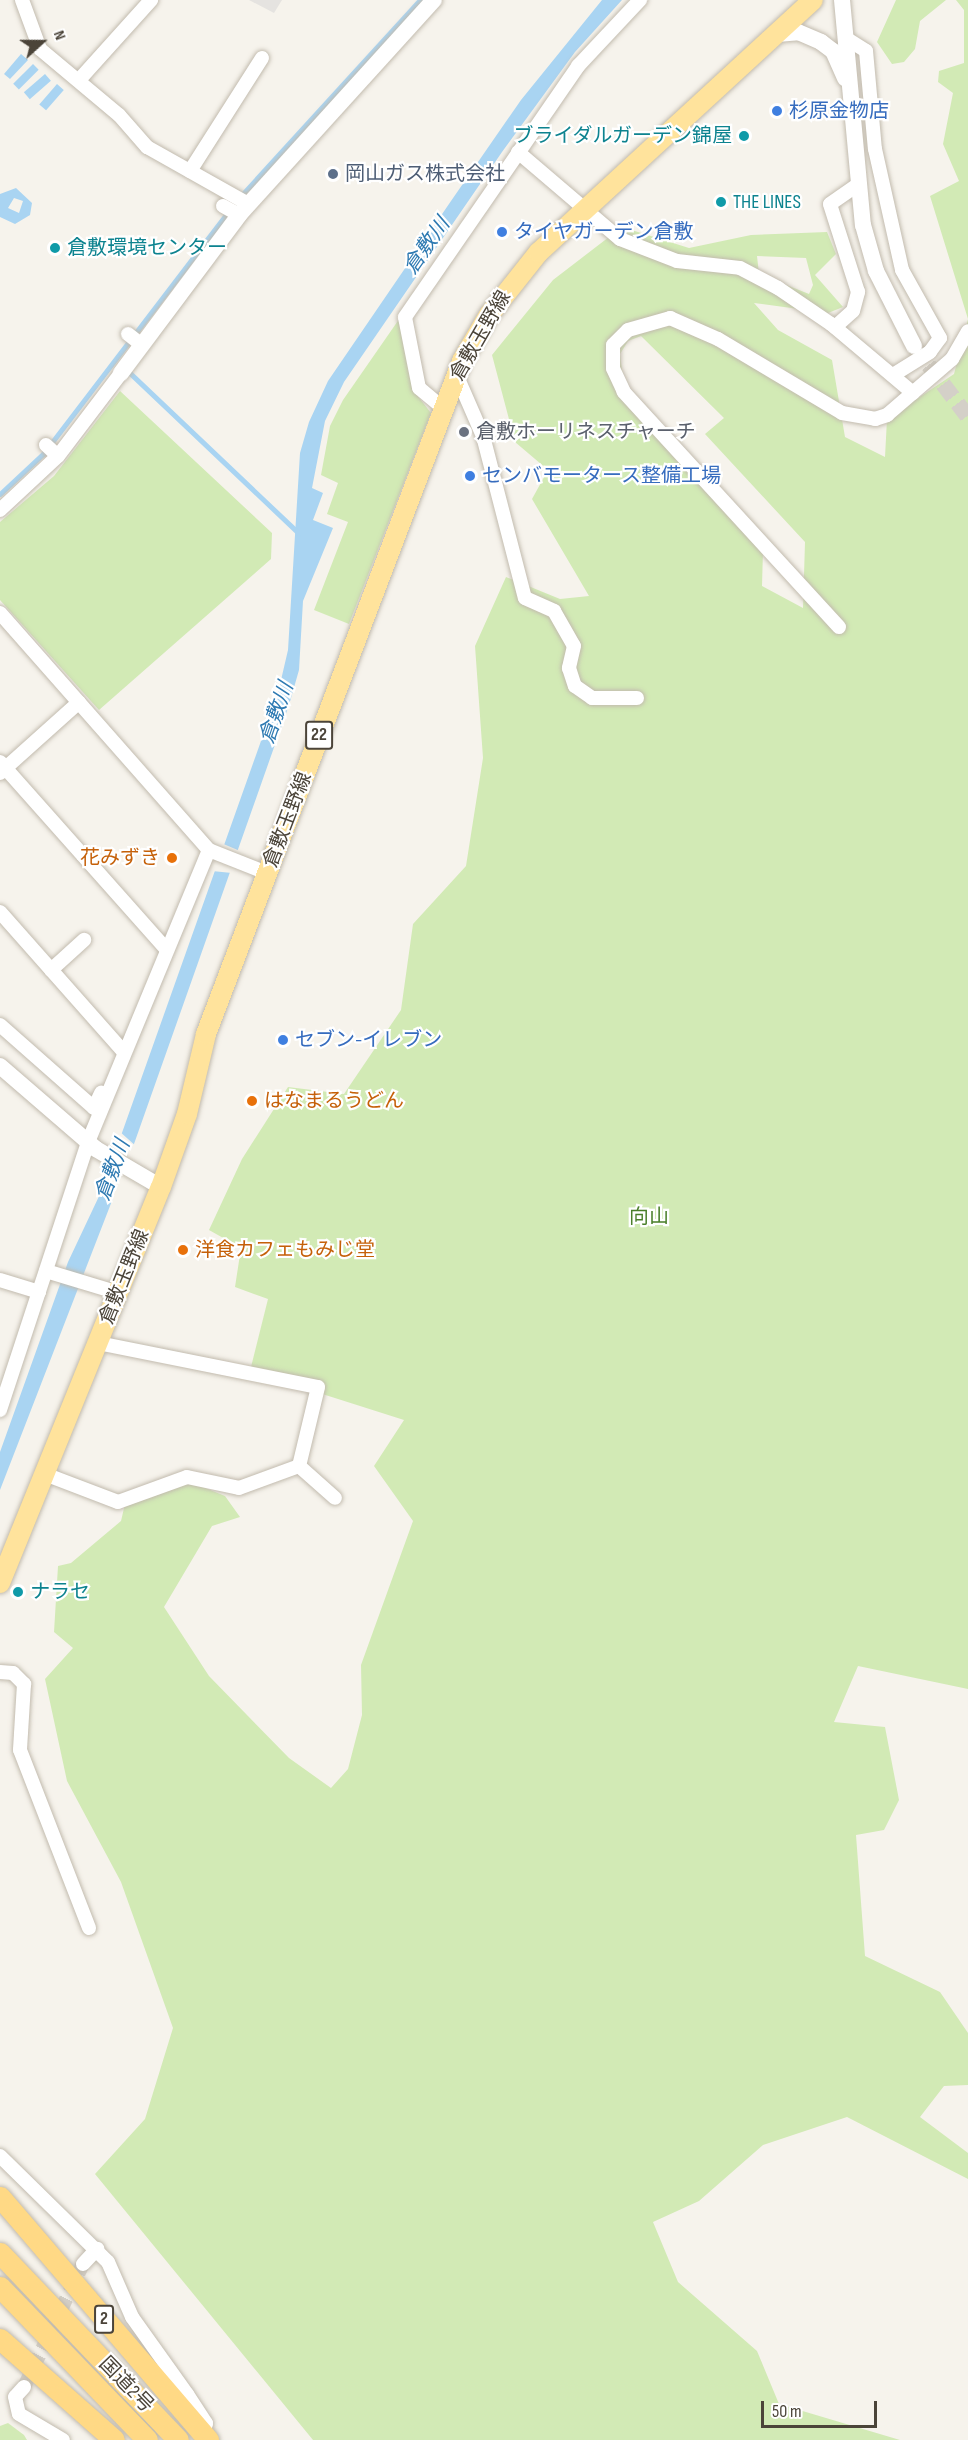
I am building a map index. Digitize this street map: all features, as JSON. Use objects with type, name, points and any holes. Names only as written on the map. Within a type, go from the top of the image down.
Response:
[{"type":"highway","name":"2","points":[[0,2197],[205,2437]]},
{"type":"highway","name":"国道2号","points":[[0,2253],[178,2440]]},
{"type":"highway","name":"国道2号","points":[[0,2287],[147,2440]]},
{"type":"highway","points":[[0,2338],[114,2440]]},
{"type":"main road","name":"倉敷玉野線","points":[[0,1583],[42,1473],[119,1293],[161,1187],[187,1114],[206,1034],[456,374],[512,282],[585,207],[813,0]]},
{"type":"street","points":[[22,0],[40,49],[79,81],[147,147],[190,171],[235,206]]},
{"type":"street","points":[[79,81],[151,0]]},
{"type":"street","points":[[0,510],[125,367],[134,339],[235,206],[434,0]]},
{"type":"street","points":[[443,408],[419,388],[405,317],[578,66],[640,0]]},
{"type":"street","points":[[842,0],[848,39],[856,186],[876,270],[914,346]]},
{"type":"street","points":[[777,34],[810,36],[832,51],[850,93]]},
{"type":"street","points":[[848,39],[866,51],[875,149],[902,270],[940,338],[930,351],[893,375]]},
{"type":"street","points":[[190,171],[262,58]]},
{"type":"street","points":[[518,152],[620,239],[644,252],[740,268],[835,327],[913,393]]},
{"type":"street","points":[[835,327],[853,311],[858,292],[830,204],[856,186]]},
{"type":"street","points":[[839,627],[624,392],[613,368],[613,345],[628,330],[670,318],[718,339],[858,419],[888,415],[952,359],[968,331]]},
{"type":"street","points":[[456,374],[483,436],[525,598],[554,611],[574,646],[569,668],[575,686],[592,698],[637,698]]},
{"type":"street","points":[[0,613],[211,851],[267,873]]},
{"type":"street","points":[[79,702],[2,768],[167,950]]},
{"type":"street","points":[[0,1409],[39,1292],[50,1272],[124,1052],[211,851]]},
{"type":"street","points":[[0,912],[124,1052]]},
{"type":"street","points":[[51,970],[84,940]]},
{"type":"street","points":[[0,1025],[94,1108],[103,1089],[109,1093]]},
{"type":"street","points":[[0,1066],[92,1146],[140,1179],[161,1187]]},
{"type":"street","points":[[50,1272],[119,1293]]},
{"type":"street","points":[[0,1280],[39,1292]]},
{"type":"street","points":[[98,1343],[318,1387],[299,1466]]},
{"type":"street","points":[[42,1473],[118,1502],[187,1477],[239,1488],[299,1466]]},
{"type":"street","points":[[299,1466],[335,1498]]},
{"type":"street","points":[[0,1672],[13,1673],[24,1684],[20,1750],[89,1928]]},
{"type":"street","points":[[0,2156],[97,2248],[132,2317],[206,2423],[205,2437]]},
{"type":"street","points":[[83,2264],[97,2248]]},
{"type":"street","points":[[24,2387],[15,2397],[19,2414],[63,2440]]},
{"type":"green space","points":[[896,0],[946,0],[920,21],[915,49],[904,62],[892,64],[877,42]]},
{"type":"green space","points":[[956,0],[968,0],[968,319],[930,196],[959,181],[943,144],[953,93],[938,82],[939,71],[964,63],[964,10]]},
{"type":"green space","name":"向山","points":[[622,227],[689,248],[751,235],[827,232],[836,254],[815,275],[843,307],[828,313],[754,303],[778,330],[832,360],[845,437],[885,457],[887,419],[954,374],[968,319],[968,1689],[858,1666],[834,1722],[885,1727],[899,1800],[884,1830],[856,1835],[865,1956],[940,1992],[968,2033],[968,2085],[944,2086],[920,2117],[968,2153],[968,2179],[847,2117],[763,2145],[699,2201],[653,2222],[678,2282],[757,2351],[779,2404],[900,2440],[313,2440],[95,2174],[145,2119],[173,2028],[121,1882],[67,1781],[45,1679],[73,1648],[54,1632],[58,1566],[71,1563],[121,1521],[125,1504],[186,1480],[225,1496],[240,1517],[212,1526],[164,1607],[209,1676],[289,1758],[331,1788],[348,1769],[362,1715],[361,1665],[413,1521],[374,1466],[404,1420],[250,1371],[268,1299],[235,1287],[241,1248],[209,1230],[242,1159],[288,1087],[344,1094],[401,1010],[413,924],[466,866],[483,758],[475,646],[506,577],[560,599],[589,596],[532,499],[548,470],[515,442],[492,355],[553,280]],"holes":[[[757,256],[806,258],[813,285],[809,294],[759,274]],[[641,336],[724,418],[705,434],[805,542],[803,608],[762,586],[763,550],[626,402],[620,354],[628,341]]]},
{"type":"green space","points":[[402,315],[417,395],[431,413],[349,624],[314,610],[348,522],[327,514],[338,483],[321,475],[330,426],[343,400]]},
{"type":"green space","points":[[120,391],[272,533],[271,559],[99,710],[0,600],[0,522],[54,476]]},
{"type":"green space","points":[[8,2423],[27,2440],[0,2440],[0,2426]]},
{"type":"shaded area","points":[[249,0],[282,0],[274,13]]},
{"type":"water","name":"倉敷川","points":[[602,0],[622,0],[575,52],[502,152],[344,382],[325,421],[312,488],[323,493],[313,520],[333,528],[303,601],[299,670],[289,705],[134,1144],[0,1490],[0,1452],[68,1262],[101,1192],[278,693],[288,650],[300,453],[309,422],[328,381],[521,100]]},
{"type":"water","points":[[21,54],[28,60],[10,79],[4,74]]},
{"type":"water","points":[[33,64],[39,70],[19,89],[13,84]]},
{"type":"water","points":[[45,74],[51,81],[30,99],[24,92]]},
{"type":"water","points":[[57,84],[64,90],[46,110],[39,104]]},
{"type":"water","points":[[16,188],[32,203],[30,215],[15,224],[0,217],[0,194]],"holes":[[[14,198],[23,201],[19,213],[8,208]]]},
{"type":"pier","points":[[221,843],[240,851],[232,873],[212,871]]},
{"type":"pier","points":[[119,1131],[137,1147],[116,1201],[99,1187]]},
{"type":"waterway","points":[[240,197],[420,0]]},
{"type":"waterway","points":[[0,494],[43,454],[229,211]]},
{"type":"waterway","points":[[127,370],[299,533]]},
{"type":"tunnel","points":[[914,346],[968,417]]},
{"type":"tunnel","points":[[24,2387],[83,2264]]},
{"type":"place","name":"杉原金物店","points":[[777,111]]},
{"type":"place","name":"ブライダルガーデン錦屋","points":[[744,136]]},
{"type":"place","name":"岡山ガス株式会社","points":[[333,174]]},
{"type":"place","name":"THE LINES","points":[[721,202]]},
{"type":"place","name":"タイヤガーデン倉敷","points":[[502,232]]},
{"type":"place","name":"倉敷環境センター","points":[[55,248]]},
{"type":"place","name":"倉敷ホーリネスチャーチ","points":[[464,432]]},
{"type":"place","name":"センバモータース整備工場","points":[[470,476]]},
{"type":"place","name":"花みずき","points":[[172,858]]},
{"type":"place","name":"セブン-イレブン","points":[[283,1040]]},
{"type":"place","name":"はなまるうどん","points":[[252,1101]]},
{"type":"place","name":"洋食カフェもみじ堂","points":[[183,1250]]},
{"type":"place","name":"ナラセ","points":[[18,1592]]}]
